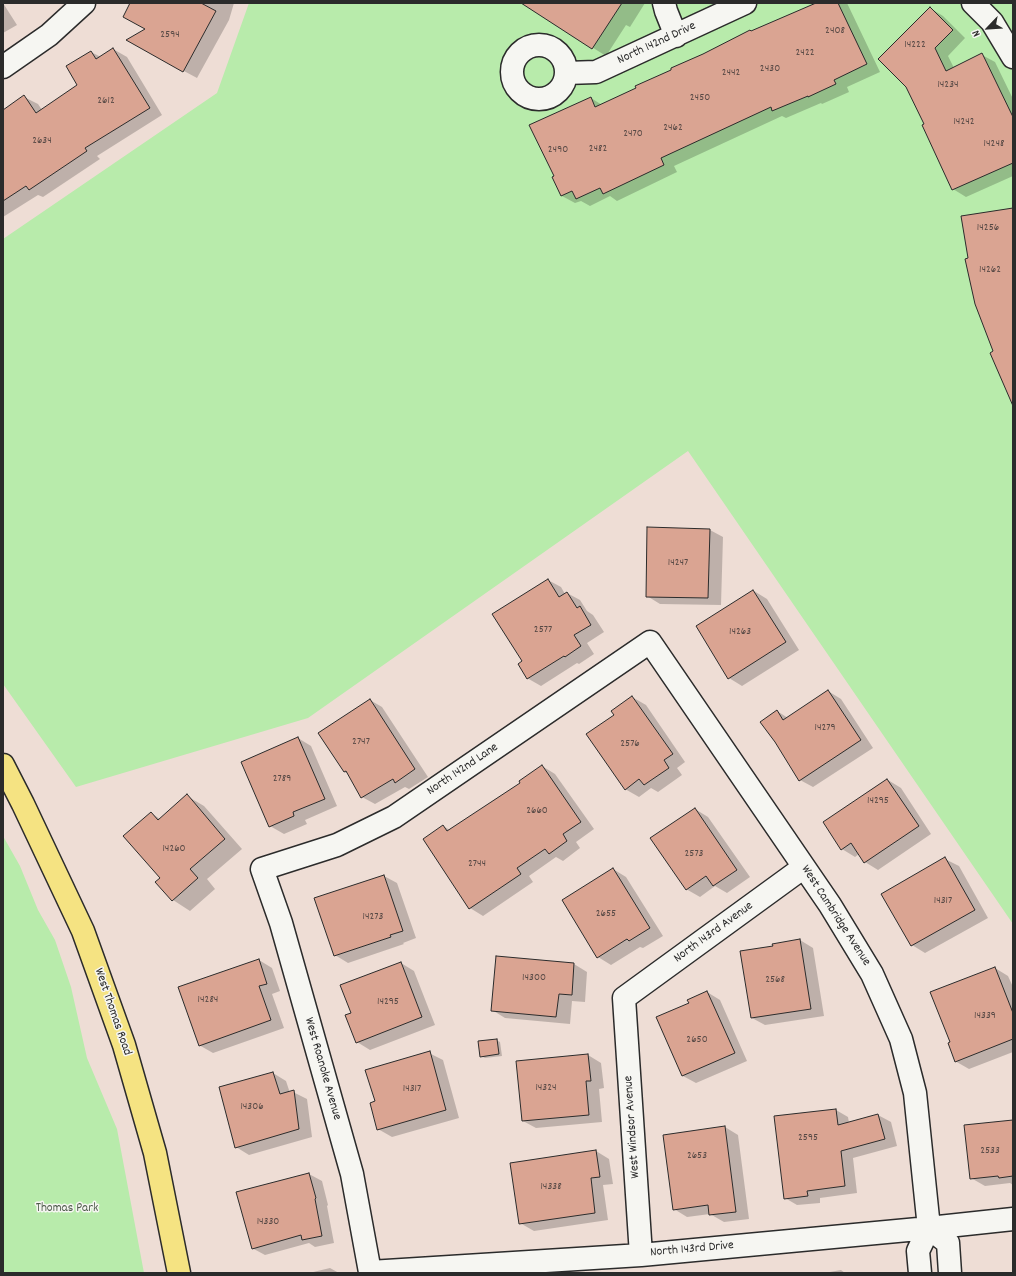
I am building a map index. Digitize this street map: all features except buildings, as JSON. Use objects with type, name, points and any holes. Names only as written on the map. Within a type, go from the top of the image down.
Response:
[{"type":"main road","name":"West Thomas Road","points":[[3,765],[83,931],[124,1045],[156,1153],[179,1273]]},
{"type":"street","points":[[3,67],[49,35],[84,3]]},
{"type":"street","points":[[664,3],[676,36]]},
{"type":"street","points":[[973,3],[992,22],[1013,57]]},
{"type":"street","name":"North 142nd Drive","points":[[566,73],[596,72],[676,36],[732,6]]},
{"type":"street","name":"West Cambridge Avenue","points":[[650,642],[830,905],[872,974],[901,1039],[915,1093],[929,1228]]},
{"type":"street","name":"North 142nd Lane","points":[[262,869],[337,845],[394,817],[650,642]]},
{"type":"street","name":"North 143rd Avenue","points":[[624,998],[804,867]]},
{"type":"street","name":"West Roanoke Avenue","points":[[262,869],[280,923],[352,1174],[370,1272]]},
{"type":"street","name":"West Windsor Avenue","points":[[624,998],[641,1255]]},
{"type":"street","name":"North 143rd Drive","points":[[370,1272],[641,1255],[1013,1219]]},
{"type":"street","points":[[920,1273],[918,1251],[929,1228],[948,1244],[950,1273]]},
{"type":"green space","points":[[249,3],[1013,3],[1013,924],[688,451],[308,718],[76,787],[3,684],[3,239],[217,93]]},
{"type":"green space","name":"Thomas Park","points":[[3,836],[20,866],[38,910],[55,940],[71,987],[87,1058],[117,1129],[144,1273],[3,1273]]}]
